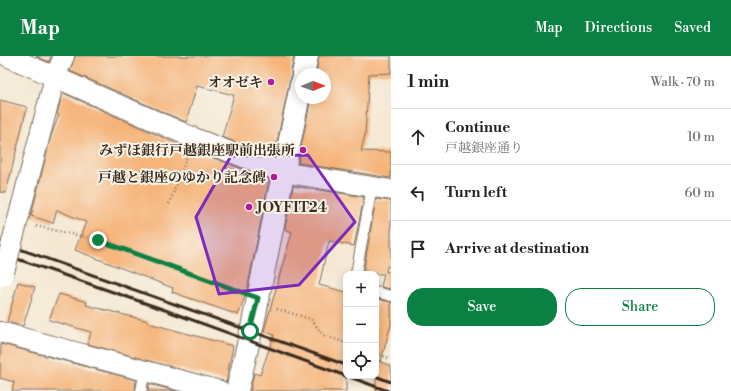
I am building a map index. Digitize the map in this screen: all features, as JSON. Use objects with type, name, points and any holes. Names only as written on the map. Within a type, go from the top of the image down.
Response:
[{"type":"street","points":[[7,56],[194,138],[282,172],[382,188]]},
{"type":"street","points":[[2,282],[55,77],[64,56]]},
{"type":"street","points":[[304,68],[307,56]]},
{"type":"street","points":[[237,391],[257,301],[297,104]]},
{"type":"street","points":[[0,332],[220,391]]},
{"type":"lane","points":[[357,271],[382,188]]},
{"type":"lane","points":[[379,293],[391,296]]},
{"type":"lane","points":[[141,391],[145,370]]},
{"type":"path","points":[[169,204],[194,138]]},
{"type":"path","points":[[17,225],[98,240],[257,301],[311,319],[323,335],[343,342]]},
{"type":"path","points":[[379,354],[391,359]]},
{"type":"highlighted area","points":[[308,155],[355,222],[299,285],[219,294],[196,217],[231,156]]},
{"type":"building","points":[[36,56],[51,56],[49,62]]},
{"type":"building","points":[[75,56],[294,56],[291,78],[274,157],[222,137],[234,95],[197,86],[186,122],[70,71]]},
{"type":"building","points":[[319,56],[391,56],[391,73],[369,74],[365,135],[361,151],[391,152],[391,178],[298,163],[310,104],[331,104],[331,68],[317,68]]},
{"type":"building","points":[[63,93],[189,149],[269,179],[247,291],[238,315],[172,292],[173,288],[75,250],[86,222],[57,210],[53,223],[31,216],[51,136],[59,115],[57,114]]},
{"type":"building","points":[[0,100],[27,107],[6,193],[0,192]]},
{"type":"building","points":[[293,186],[364,197],[354,246],[329,241],[319,285],[343,291],[343,379],[346,379],[346,391],[250,391],[254,373],[260,375],[274,335],[264,331],[292,232],[285,229]]},
{"type":"building","points":[[376,199],[391,201],[391,267],[387,266],[386,272],[391,272],[391,289],[381,287],[384,274],[379,274],[379,271],[364,271]]},
{"type":"building","points":[[18,282],[35,287],[23,326],[7,322]]},
{"type":"building","points":[[59,294],[87,302],[86,305],[148,321],[148,323],[233,346],[226,382],[88,344],[91,332],[49,320]]},
{"type":"building","points":[[379,299],[391,302],[391,324],[381,361],[379,361]]},
{"type":"building","points":[[1,344],[136,380],[135,391],[12,391],[14,382],[0,378]]},
{"type":"building","points":[[379,361],[391,366],[391,391],[376,391],[376,379],[379,379]]},
{"type":"building","points":[[149,384],[176,391],[148,391]]},
{"type":"railway","points":[[0,242],[343,364]]},
{"type":"railway","points":[[0,253],[165,310],[343,375]]},
{"type":"railway","points":[[379,378],[391,382]]},
{"type":"railway","points":[[355,379],[388,391]]},
{"type":"place","name":"オオゼキ","points":[[271,82]]},
{"type":"place","name":"みずほ銀行戸越銀座駅前出張所","points":[[303,150]]},
{"type":"place","name":"戸越と銀座のゆかり記念碑","points":[[274,177]]},
{"type":"place","name":"JOYFIT24","points":[[249,207]]},
{"type":"route","points":[[98,240],[258,298],[250,331]]}]
